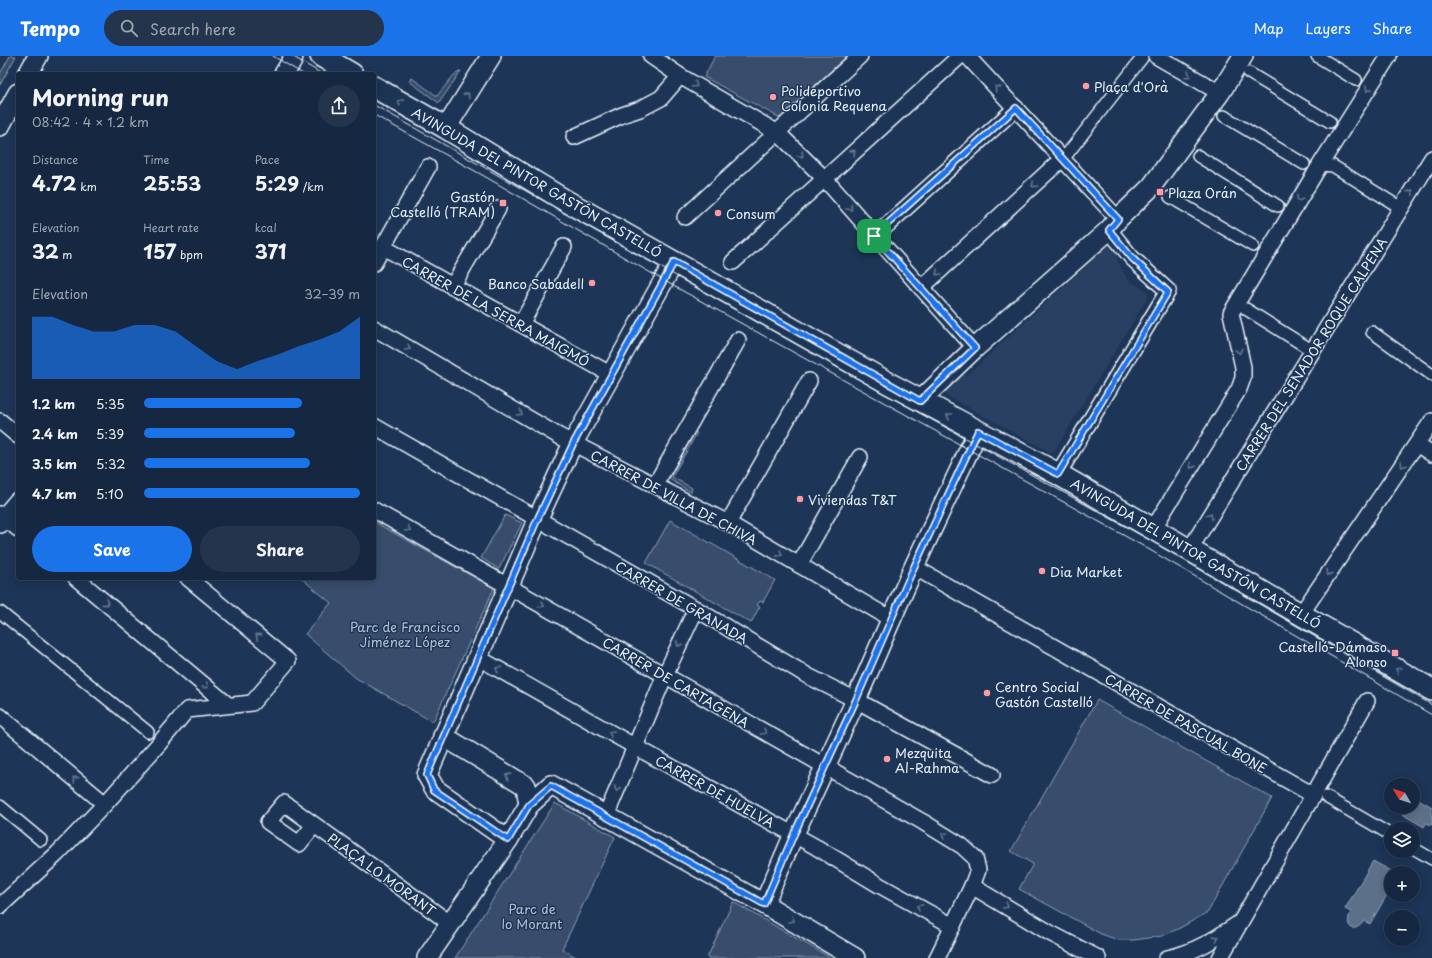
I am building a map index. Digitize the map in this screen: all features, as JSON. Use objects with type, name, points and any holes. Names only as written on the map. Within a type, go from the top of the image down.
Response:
[{"type":"main road","points":[[321,56],[349,72]]},
{"type":"main road","name":"AVINGUDA DEL PINTOR GASTÓN CASTELLÓ","points":[[376,87],[566,201],[920,401],[974,438],[1058,474],[1432,690]]},
{"type":"street","points":[[29,72],[38,56]]},
{"type":"street","points":[[285,72],[292,61],[293,56]]},
{"type":"street","points":[[446,128],[491,56]]},
{"type":"street","points":[[651,56],[680,76],[778,132],[824,178],[975,348]]},
{"type":"street","points":[[685,217],[860,56]]},
{"type":"street","points":[[733,262],[960,56]]},
{"type":"street","points":[[967,56],[1016,108],[1065,156],[1114,225],[1132,258],[1168,292],[1058,474]]},
{"type":"street","points":[[1317,56],[1356,80]]},
{"type":"street","points":[[1153,529],[1239,389],[1243,378],[1243,367],[1231,313],[1320,165],[1389,56]]},
{"type":"street","points":[[921,288],[1065,156],[1149,57],[1220,93]]},
{"type":"street","points":[[920,401],[975,348],[1114,225],[1151,187],[1220,93],[1246,65],[1330,122]]},
{"type":"street","points":[[574,137],[622,115],[640,109],[661,98],[680,76]]},
{"type":"street","points":[[0,126],[16,97]]},
{"type":"street","points":[[874,236],[1016,108]]},
{"type":"street","points":[[1224,116],[1304,164]]},
{"type":"street","points":[[1198,156],[1278,206]]},
{"type":"street","name":"CARRER DEL SENADOR ROQUE CALPENA","points":[[1190,550],[1432,158]]},
{"type":"street","points":[[1320,165],[1333,166],[1401,208]]},
{"type":"street","points":[[376,259],[428,167]]},
{"type":"street","points":[[1170,197],[1253,246]]},
{"type":"street","points":[[452,287],[498,209]]},
{"type":"street","name":"CARRER DE LA SERRA MAIGMÓ","points":[[383,247],[452,287],[610,374]]},
{"type":"street","points":[[521,324],[564,247]]},
{"type":"street","points":[[508,840],[434,790],[427,775],[508,586],[573,444],[610,374],[674,262]]},
{"type":"street","points":[[1246,309],[1313,351]]},
{"type":"street","name":"CARRER DE VILLA DE CHIVA","points":[[376,329],[573,444],[728,524],[891,619]]},
{"type":"street","points":[[1372,332],[1432,375]]},
{"type":"street","points":[[655,485],[738,340]]},
{"type":"street","points":[[728,524],[809,381]]},
{"type":"street","points":[[0,421],[16,434]]},
{"type":"street","points":[[1301,614],[1432,421]]},
{"type":"street","name":"CARRER DE GRANADA","points":[[376,427],[696,609],[808,676],[856,700],[992,775]]},
{"type":"street","points":[[764,904],[914,567],[974,438]]},
{"type":"street","points":[[1417,444],[1432,454]]},
{"type":"street","points":[[799,564],[860,457]]},
{"type":"street","points":[[6,521],[16,505]]},
{"type":"street","name":"CARRER DE CARTAGENA","points":[[376,511],[923,822],[962,846],[975,858],[978,870],[972,886]]},
{"type":"street","name":"CARRER DE PASCUAL BONE","points":[[914,567],[1319,796]]},
{"type":"street","points":[[78,580],[228,705]]},
{"type":"street","points":[[0,906],[57,854],[105,804],[187,710],[252,703],[288,661],[190,580]]},
{"type":"street","points":[[606,816],[634,746],[696,609]]},
{"type":"street","points":[[0,612],[148,732]]},
{"type":"street","name":"CARRER DE HUELVA","points":[[477,657],[794,834],[953,926]]},
{"type":"street","points":[[1220,958],[1319,796],[1367,701]]},
{"type":"street","points":[[0,716],[105,804]]},
{"type":"street","points":[[443,736],[526,786],[529,805]]},
{"type":"street","points":[[427,958],[508,840],[529,805],[551,786],[764,904],[855,958]]},
{"type":"street","points":[[1319,796],[1384,831]]},
{"type":"street","points":[[0,806],[41,840]]},
{"type":"street","name":"PLAÇA LO MORANT","points":[[314,825],[451,924]]},
{"type":"street","points":[[1420,852],[1432,859]]},
{"type":"street","points":[[937,958],[972,886],[1050,933],[1098,958]]},
{"type":"street","points":[[1167,958],[1174,957],[1207,944],[1241,922]]},
{"type":"shaded area","points":[[1109,245],[1118,256],[1117,260],[1128,280],[1148,292],[1148,297],[1055,450],[1050,452],[942,393],[944,389],[962,373],[966,376]]},
{"type":"shaded area","points":[[1420,800],[1432,807],[1432,825],[1426,823],[1424,827],[1420,825],[1420,822],[1415,822],[1402,814],[1420,814]]},
{"type":"shaded area","points":[[1373,861],[1384,867],[1384,900],[1370,924],[1364,921],[1357,928],[1351,927],[1348,922],[1351,912],[1345,909]]},
{"type":"green space","points":[[10,56],[16,56],[0,85],[0,74]]},
{"type":"green space","name":"Polideportivo Colonia Requena","points":[[715,56],[847,56],[780,118],[704,77]]},
{"type":"green space","points":[[461,71],[439,103],[409,81],[412,78],[437,96],[454,75]]},
{"type":"green space","points":[[695,432],[697,433],[672,477],[692,488],[691,492],[669,479]]},
{"type":"green space","points":[[505,515],[522,523],[499,569],[481,558]]},
{"type":"green space","points":[[670,520],[775,580],[763,602],[760,601],[757,605],[760,606],[751,623],[646,563]]},
{"type":"green space","name":"Parc de Francisco Jiménez López","points":[[376,523],[494,588],[433,722],[356,678],[305,634],[331,603],[303,580],[376,580]]},
{"type":"green space","points":[[1097,700],[1272,798],[1208,912],[1180,928],[1162,936],[1134,940],[1118,940],[1101,934],[1019,889],[1033,864],[1011,851]]},
{"type":"green space","name":"Parc de lo Morant","points":[[555,803],[615,837],[562,949],[578,958],[455,958]]},
{"type":"green space","points":[[733,902],[831,958],[707,958]]},
{"type":"tram line","points":[[273,56],[300,72]]},
{"type":"tram line","points":[[292,56],[319,72]]},
{"type":"tram line","points":[[376,106],[876,389],[1148,539],[1432,705]]},
{"type":"tram line","points":[[376,116],[484,176],[663,280],[1143,546],[1432,715]]},
{"type":"place","name":"Plaça d'Orà","points":[[1086,86]]},
{"type":"place","name":"Polideportivo Colonia Requena","points":[[773,97]]},
{"type":"place","name":"Plaza Orán","points":[[1160,192]]},
{"type":"place","name":"Gastón Castelló (TRAM)","points":[[503,203]]},
{"type":"place","name":"Consum","points":[[718,213]]},
{"type":"place","name":"Banco Sabadell","points":[[592,283]]},
{"type":"place","name":"Viviendas T&T","points":[[800,499]]},
{"type":"place","name":"Dia Market","points":[[1042,571]]},
{"type":"place","name":"Castelló-Dámaso Alonso","points":[[1395,653]]},
{"type":"place","name":"Centro Social Gastón Castelló","points":[[987,693]]},
{"type":"place","name":"Mezquita Al-Rahma","points":[[887,759]]},
{"type":"route","points":[[1016,108],[1118,219],[1109,230],[1132,258],[1168,292],[1058,474],[978,431],[968,449],[914,567],[764,904],[551,786],[529,805],[508,840],[434,790],[427,775],[538,518],[582,426],[674,262],[920,401],[975,348],[874,236],[1016,108]]}]
